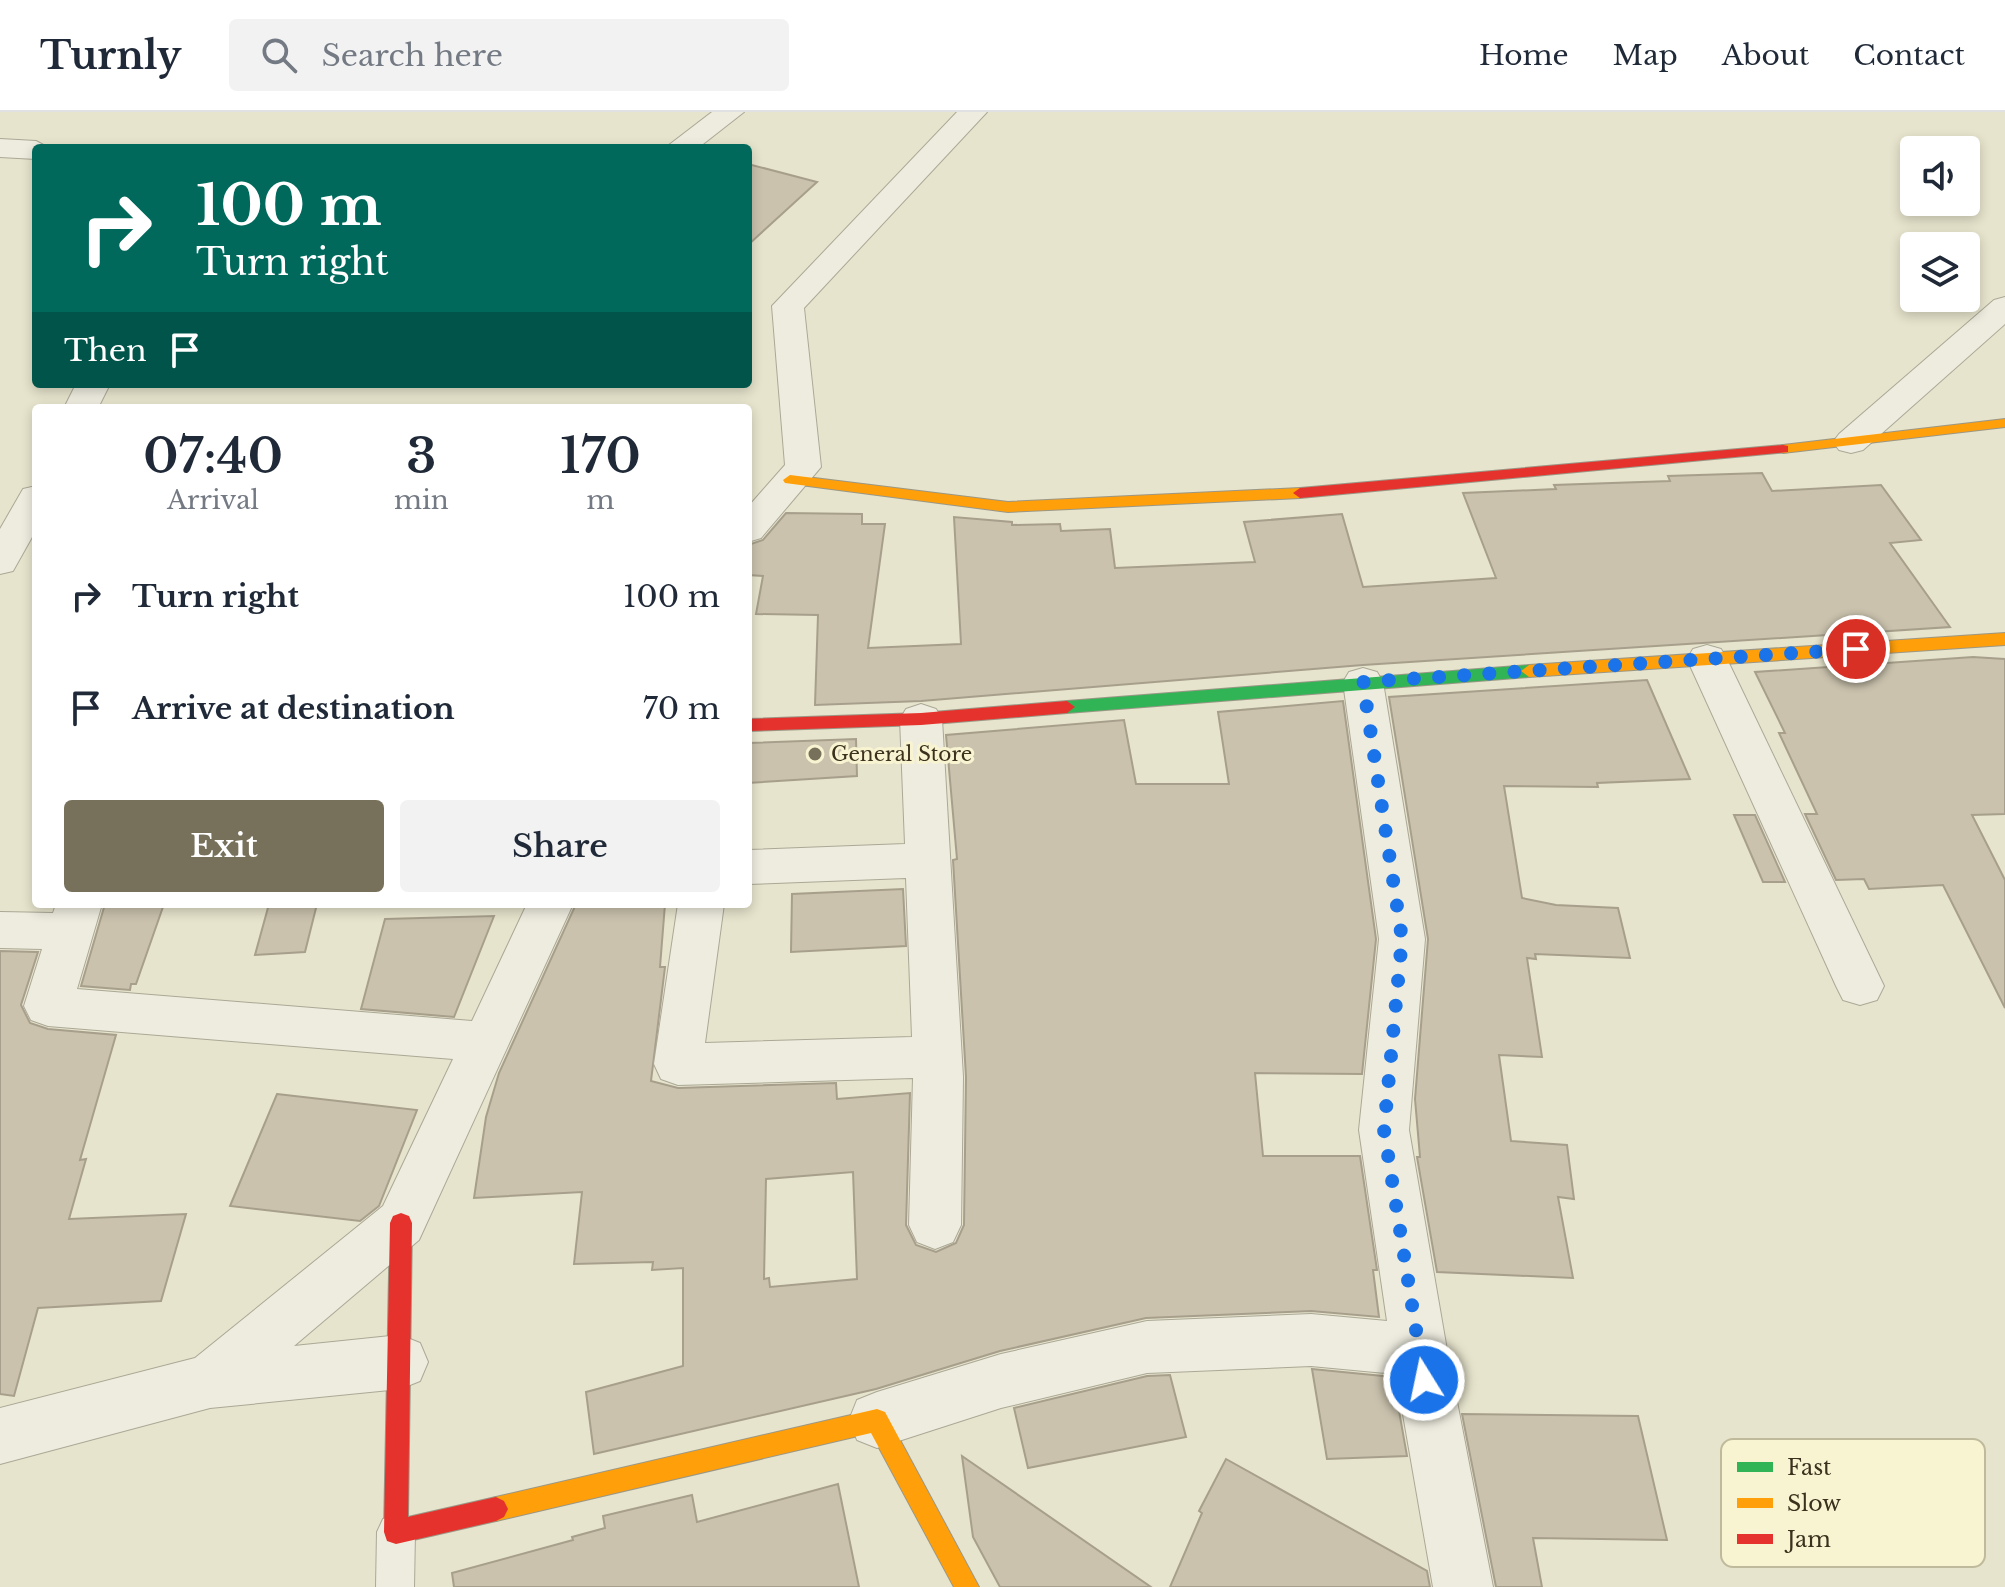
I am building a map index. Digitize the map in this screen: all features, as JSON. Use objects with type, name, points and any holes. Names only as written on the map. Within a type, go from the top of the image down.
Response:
[{"type":"street","points":[[685,144],[730,112]]},
{"type":"street","points":[[752,525],[803,467],[788,306],[973,112]]},
{"type":"street","points":[[0,148],[32,150]]},
{"type":"street","points":[[1851,442],[2005,307]]},
{"type":"street","points":[[790,480],[1008,507],[1342,491],[1851,442],[2005,423]]},
{"type":"street","points":[[0,562],[25,511]]},
{"type":"street","points":[[752,725],[921,719],[1363,682],[2005,639]]},
{"type":"street","points":[[1707,659],[1860,986]]},
{"type":"street","points":[[1363,682],[1402,939],[1384,1130],[1419,1350],[1463,1587]]},
{"type":"street","points":[[921,719],[937,1057],[935,1225]]},
{"type":"street","points":[[752,867],[928,860]]},
{"type":"street","points":[[210,1381],[401,1223],[548,908]]},
{"type":"street","points":[[700,908],[678,1064],[937,1057]]},
{"type":"street","points":[[0,930],[75,918],[48,1006],[487,1042]]},
{"type":"street","points":[[401,1223],[396,1532],[877,1420],[1001,1381],[1147,1347],[1311,1340],[1419,1350]]},
{"type":"street","points":[[0,1436],[210,1381],[400,1362]]},
{"type":"street","points":[[877,1420],[967,1587]]},
{"type":"lane","points":[[395,1587],[396,1532]]},
{"type":"building","points":[[752,165],[817,182],[752,241]]},
{"type":"building","points":[[1762,473],[1772,491],[1881,485],[1921,540],[1890,543],[1950,627],[1363,665],[921,701],[815,705],[818,615],[756,614],[763,576],[752,575],[752,544],[763,540],[786,513],[862,514],[862,524],[885,524],[868,648],[961,644],[954,517],[1012,522],[1012,525],[1060,524],[1061,531],[1110,529],[1115,568],[1255,562],[1244,522],[1342,514],[1363,587],[1496,578],[1463,493],[1556,489],[1554,485],[1670,481],[1668,476]]},
{"type":"building","points":[[1973,657],[2005,659],[2005,814],[1972,815],[2005,880],[2005,1008],[1943,885],[1869,889],[1864,879],[1836,880],[1805,814],[1817,814],[1779,733],[1785,733],[1755,672]]},
{"type":"building","points":[[1647,680],[1690,779],[1597,783],[1598,787],[1504,786],[1522,898],[1556,905],[1618,908],[1630,958],[1535,954],[1536,959],[1527,958],[1542,1057],[1499,1055],[1511,1141],[1567,1145],[1574,1199],[1558,1197],[1573,1278],[1437,1272],[1417,1157],[1420,1157],[1415,1099],[1428,939],[1389,697]]},
{"type":"building","points":[[1343,701],[1376,939],[1362,1074],[1255,1073],[1263,1156],[1360,1156],[1377,1270],[1373,1270],[1379,1317],[1311,1311],[1146,1318],[1000,1351],[876,1389],[594,1454],[586,1392],[683,1366],[683,1268],[652,1270],[653,1262],[574,1264],[582,1192],[474,1198],[486,1117],[499,1073],[574,908],[665,908],[660,967],[665,967],[651,1081],[678,1088],[836,1083],[837,1099],[910,1093],[906,1225],[916,1245],[936,1252],[956,1243],[964,1225],[966,1077],[953,860],[957,859],[946,735],[1124,720],[1136,784],[1229,784],[1218,712]],"holes":[[[853,1172],[857,1279],[770,1287],[769,1278],[764,1279],[766,1179]]]},
{"type":"building","points":[[856,739],[857,776],[752,783],[752,743]]},
{"type":"building","points":[[1734,815],[1755,815],[1785,882],[1763,882]]},
{"type":"building","points":[[903,889],[906,946],[791,952],[792,894]]},
{"type":"building","points":[[104,908],[163,908],[136,984],[131,984],[130,990],[81,986]]},
{"type":"building","points":[[268,908],[316,908],[305,952],[255,955]]},
{"type":"building","points":[[494,916],[454,1017],[361,1009],[385,919]]},
{"type":"building","points":[[0,951],[38,952],[21,1005],[30,1023],[48,1029],[116,1035],[80,1160],[86,1159],[69,1219],[186,1214],[161,1301],[38,1308],[14,1396],[0,1394]]},
{"type":"building","points":[[277,1094],[417,1110],[379,1206],[360,1221],[230,1206]]},
{"type":"building","points":[[1312,1369],[1393,1377],[1407,1456],[1327,1459]]},
{"type":"building","points":[[1170,1375],[1186,1437],[1028,1468],[1014,1408],[1147,1376]]},
{"type":"building","points":[[1462,1414],[1638,1416],[1667,1540],[1533,1538],[1542,1587],[1496,1587]]},
{"type":"building","points":[[962,1456],[1151,1587],[1000,1587],[973,1537]]},
{"type":"building","points":[[1226,1459],[1427,1571],[1430,1587],[1170,1587],[1202,1513],[1199,1511]]},
{"type":"building","points":[[838,1484],[859,1587],[454,1587],[452,1573],[573,1540],[572,1537],[605,1528],[603,1516],[692,1495],[697,1522]]},
{"type":"traffic: fast","points":[[1067,707],[1529,671]]},
{"type":"traffic: slow","points":[[1783,449],[2005,423]]},
{"type":"traffic: slow","points":[[790,480],[1008,507],[1300,493]]},
{"type":"traffic: slow","points":[[1529,671],[2005,639]]},
{"type":"traffic: slow","points":[[496,1509],[877,1420],[967,1587]]},
{"type":"traffic: jam","points":[[1300,493],[1783,449]]},
{"type":"traffic: jam","points":[[752,725],[921,719],[1067,707]]},
{"type":"traffic: jam","points":[[401,1223],[396,1532],[496,1509]]},
{"type":"place","name":"General Store","points":[[815,754]]},
{"type":"route","points":[[1424,1380],[1384,1130],[1402,939],[1363,682],[1856,649]]}]
